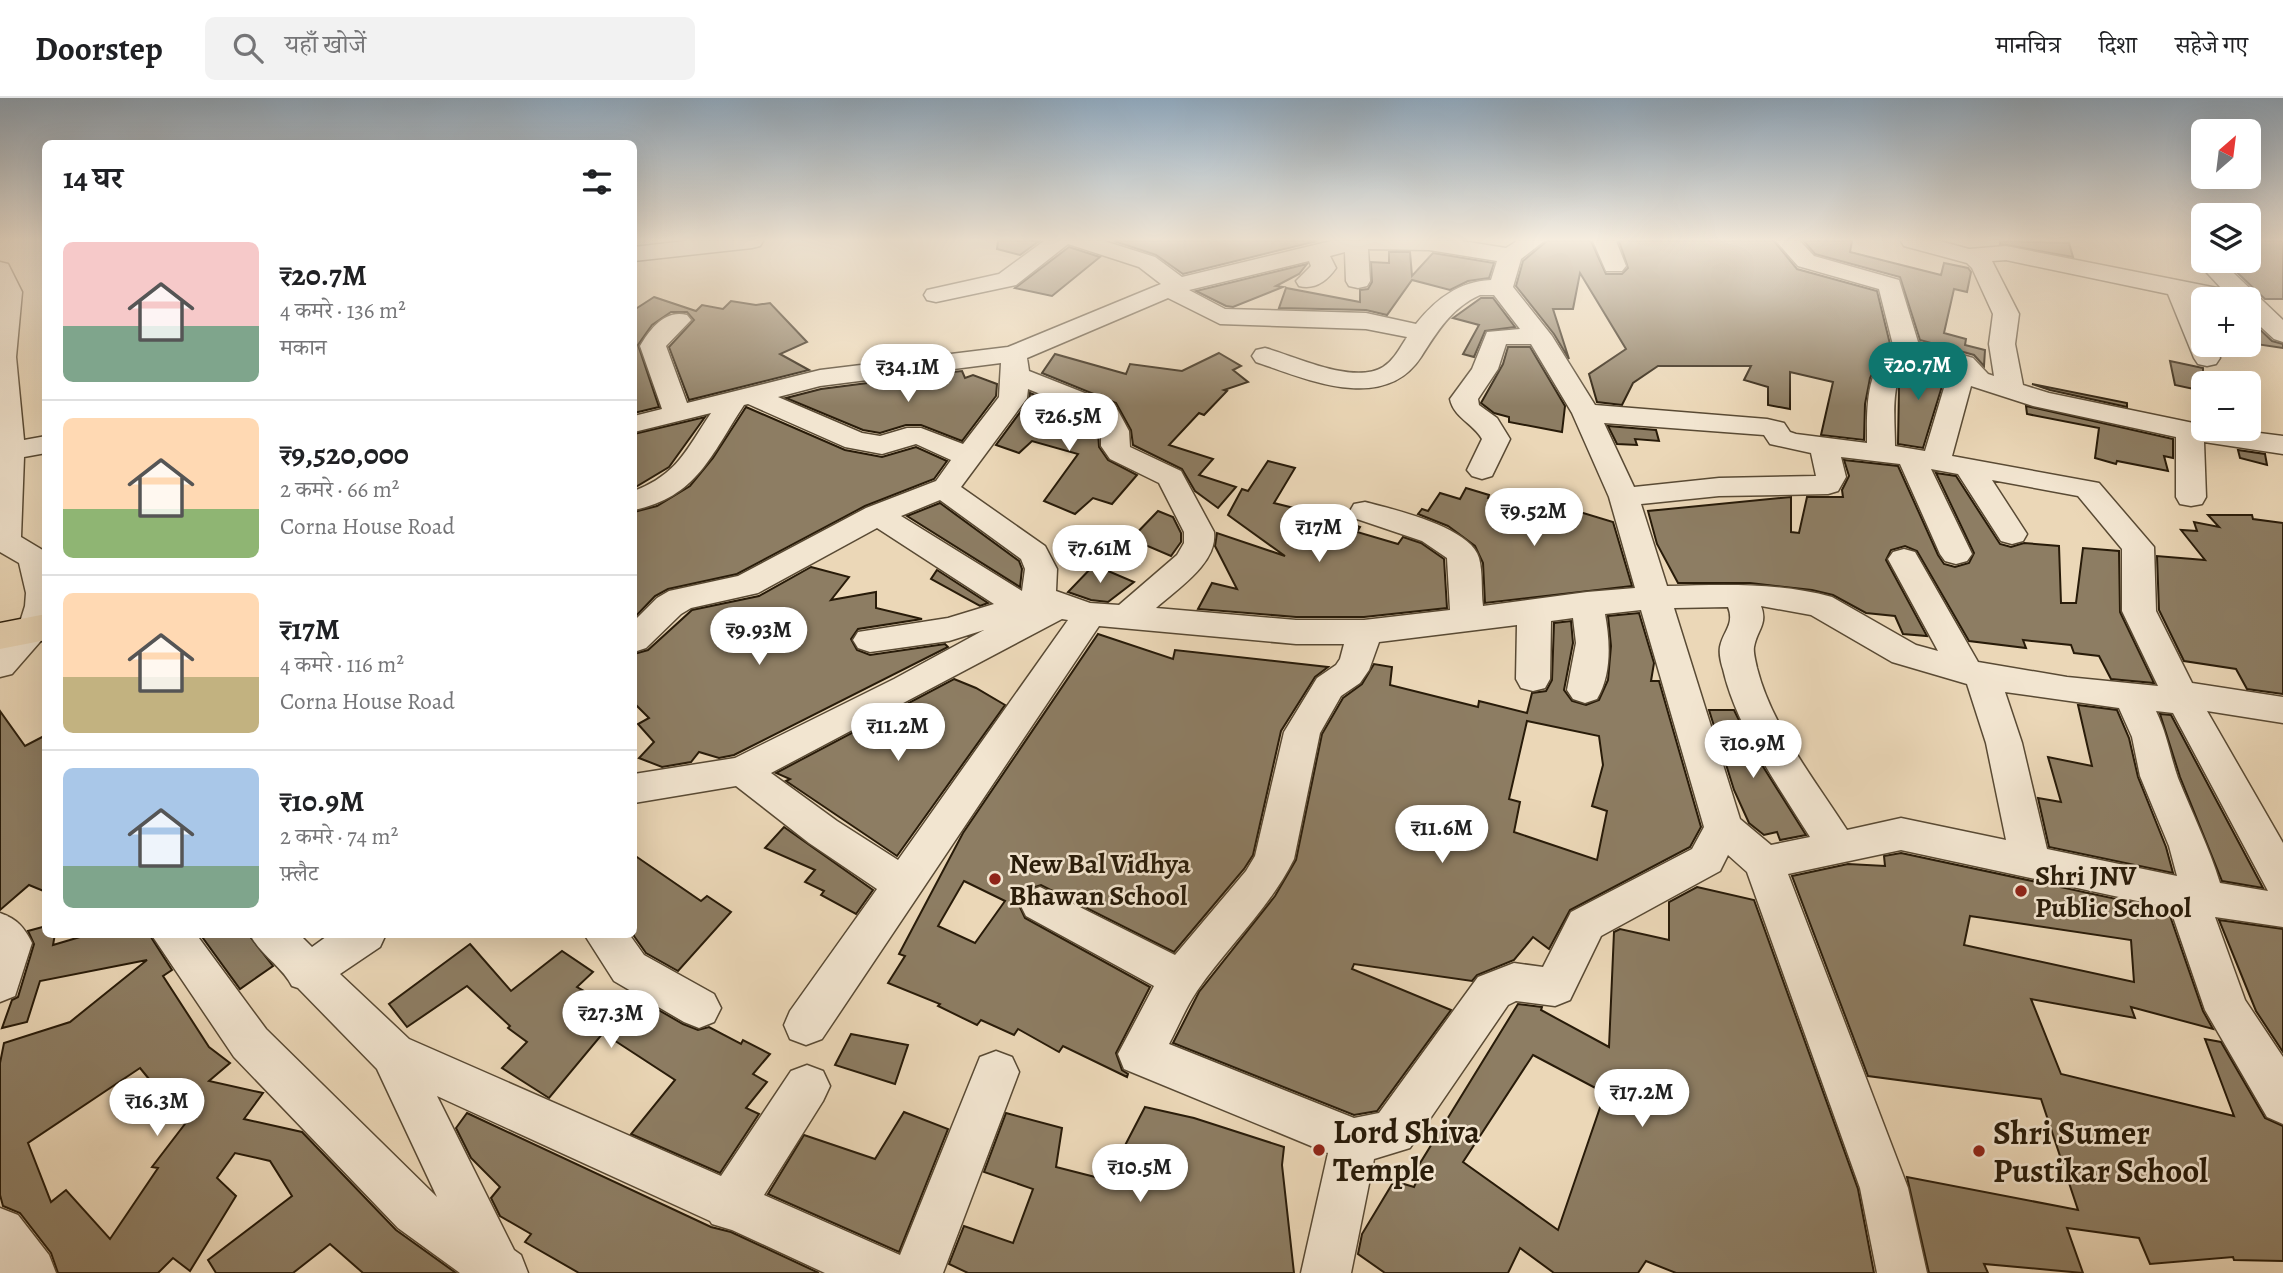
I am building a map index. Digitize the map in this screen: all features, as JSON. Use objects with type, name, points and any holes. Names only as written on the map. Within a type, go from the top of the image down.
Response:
[{"type":"street","points":[[0,665],[42,613],[40,578],[33,557],[2,540],[5,453],[3,357],[10,296]]},
{"type":"street","points":[[637,637],[668,606],[681,599],[747,585],[877,515],[946,487],[970,458],[1014,376],[1162,296]]},
{"type":"street","points":[[1195,296],[1220,316],[1366,321],[1422,333]]},
{"type":"street","points":[[1265,356],[1341,378],[1379,378],[1397,370],[1407,361],[1422,333],[1461,296]]},
{"type":"street","points":[[1529,296],[1539,336],[1586,413],[1624,497],[1723,827],[1764,863],[1884,1188],[1902,1273]]},
{"type":"street","points":[[1893,296],[1906,347]]},
{"type":"street","points":[[1997,296],[2006,314],[2003,344],[2010,388]]},
{"type":"street","points":[[2181,296],[2207,358]]},
{"type":"street","points":[[2261,310],[2283,334]]},
{"type":"street","points":[[677,413],[652,375],[655,340],[678,320]]},
{"type":"street","points":[[1482,470],[1496,439],[1487,425],[1465,408],[1464,399],[1485,369],[1496,337],[1539,336]]},
{"type":"street","points":[[1906,347],[1964,364],[1979,380],[2043,400],[2190,432],[2283,445]]},
{"type":"street","points":[[1881,452],[1883,382],[1893,359],[1906,347]]},
{"type":"street","points":[[1956,554],[1923,459],[1964,364]]},
{"type":"street","points":[[637,423],[820,378],[1014,376],[1105,411],[1115,431],[1115,446],[1120,453],[1128,460],[1164,473],[1175,481],[1199,532],[1200,543],[1188,562],[1067,612],[906,688],[742,771],[637,788]]},
{"type":"street","points":[[743,396],[855,441],[882,446],[907,436],[921,436],[970,458]]},
{"type":"street","points":[[637,500],[671,486],[681,478],[743,396]]},
{"type":"street","points":[[1586,413],[1767,427],[1774,429],[1784,440],[1881,452],[2088,489],[2137,547],[2139,611],[2182,698],[2283,880]]},
{"type":"street","points":[[2190,432],[2191,497]]},
{"type":"street","points":[[5,453],[42,445]]},
{"type":"street","points":[[1624,497],[1719,487],[1828,485],[1831,477],[1824,447]]},
{"type":"street","points":[[1968,467],[2012,534]]},
{"type":"street","points":[[946,487],[952,495],[1034,553],[1041,569],[1038,592],[1067,612]]},
{"type":"street","points":[[1365,511],[1446,541],[1460,550],[1463,556],[1467,619]]},
{"type":"street","points":[[877,515],[1067,612]]},
{"type":"street","points":[[1904,559],[1974,674],[2004,743],[2030,861]]},
{"type":"street","points":[[870,640],[1067,612],[1296,632],[1364,632],[1534,613],[1587,603],[1739,594],[1786,597],[1819,605],[1904,654],[1974,674],[2030,685],[2283,710]]},
{"type":"street","points":[[1739,594],[1749,617],[1747,630],[1737,647],[1740,674],[1765,730],[1837,846]]},
{"type":"street","points":[[1585,690],[1593,652],[1587,603]]},
{"type":"street","points":[[806,1025],[904,885],[1067,612]]},
{"type":"street","points":[[1533,679],[1534,613]]},
{"type":"street","points":[[1364,632],[1357,661],[1349,674],[1329,687],[1302,732],[1274,859],[1260,883],[1181,979],[1140,1054],[1354,1141],[1393,1132],[1493,991],[1514,982],[1555,987],[1587,924],[1706,860],[1723,827]]},
{"type":"street","points":[[2131,696],[2150,737],[2159,776],[2189,846],[2195,896],[2227,1010],[2269,1074],[2283,1102]]},
{"type":"street","points":[[742,771],[823,832],[904,885]]},
{"type":"street","points":[[1764,863],[1901,834],[2195,896],[2283,910]]},
{"type":"street","points":[[1040,904],[1181,979]]},
{"type":"street","points":[[0,931],[11,943],[0,983]]},
{"type":"street","points":[[175,938],[259,1053],[415,1211],[500,1270]]},
{"type":"street","points":[[275,938],[307,973],[393,1054],[729,1207],[882,1273]]},
{"type":"street","points":[[307,973],[359,938]]},
{"type":"street","points":[[608,938],[629,968],[699,1008]]},
{"type":"street","points":[[393,1054],[500,1270]]},
{"type":"street","points":[[918,1273],[996,1072]]},
{"type":"street","points":[[729,1207],[807,1086]]},
{"type":"street","points":[[1326,1273],[1354,1141]]},
{"type":"street","points":[[0,1233],[31,1273]]},
{"type":"building","points":[[1206,296],[1261,296],[1233,307]]},
{"type":"building","points":[[1283,296],[1327,296],[1360,302],[1360,296],[1401,296],[1387,315],[1366,310],[1279,308]]},
{"type":"building","points":[[1524,296],[1576,296],[1573,309],[1553,309],[1569,359],[1554,334]]},
{"type":"building","points":[[1594,296],[1878,296],[1890,344],[1870,378],[1865,404],[1864,440],[1821,435],[1833,382],[1790,372],[1790,409],[1768,405],[1768,387],[1744,380],[1751,366],[1658,366],[1633,383],[1622,405],[1597,402],[1589,374],[1626,349]]},
{"type":"building","points":[[1906,296],[1952,296],[1944,333],[1966,339],[1965,345],[1985,350],[1984,366],[1974,355],[1920,340]]},
{"type":"building","points":[[2262,296],[2283,296],[2283,299],[2265,299]]},
{"type":"building","points":[[654,297],[696,311],[702,305],[723,309],[731,301],[756,305],[770,303],[807,342],[780,354],[809,370],[689,400],[669,347],[694,320],[687,312],[671,312],[652,325],[638,345],[659,407],[637,412],[637,308]]},
{"type":"building","points":[[1481,298],[1493,298],[1515,327],[1485,331],[1474,357],[1463,354],[1479,325],[1453,318]]},
{"type":"building","points":[[2261,330],[2272,341],[2283,344],[2283,348],[2261,345]]},
{"type":"building","points":[[1508,347],[1530,347],[1565,406],[1562,432],[1509,422],[1509,417],[1494,413],[1481,403],[1503,364]]},
{"type":"building","points":[[1219,353],[1241,366],[1233,370],[1248,382],[1224,390],[1227,391],[1204,415],[1199,413],[1169,445],[1213,459],[1199,475],[1236,487],[1218,508],[1195,491],[1182,469],[1133,445],[1131,430],[1116,403],[1042,373],[1055,354],[1126,374],[1130,364],[1182,371]]},
{"type":"building","points":[[1912,360],[1947,370],[1923,448],[1898,444],[1899,388]]},
{"type":"building","points":[[2170,361],[2203,368],[2203,371],[2191,371],[2191,388],[2175,385]]},
{"type":"building","points":[[962,371],[965,378],[973,375],[997,384],[996,396],[962,441],[921,425],[906,425],[880,433],[863,430],[786,398],[821,389],[891,380],[931,386],[926,375]]},
{"type":"building","points":[[2032,384],[2127,403],[2127,407],[2050,390]]},
{"type":"building","points":[[1030,393],[1092,418],[1098,432],[1099,447],[1108,460],[1137,475],[1112,504],[1093,498],[1075,514],[1044,501],[1078,454],[1032,441],[1019,453],[996,445],[1029,400]]},
{"type":"building","points":[[2026,406],[2173,439],[2173,458],[2164,456],[2168,471],[2117,461],[2116,464],[2095,458],[2099,428],[2027,414]]},
{"type":"building","points":[[746,407],[845,450],[882,457],[916,447],[947,461],[934,479],[865,506],[737,574],[668,589],[655,596],[637,615],[637,511],[657,506],[690,486],[713,458]]},
{"type":"building","points":[[705,417],[669,467],[637,486],[637,433]]},
{"type":"building","points":[[1608,426],[1656,430],[1659,441],[1635,439],[1637,445],[1617,444]]},
{"type":"building","points":[[2238,450],[2265,454],[2267,465],[2240,458]]},
{"type":"building","points":[[1844,460],[1898,466],[1938,555],[1944,564],[1955,567],[1969,563],[1974,553],[1936,473],[1956,476],[2000,544],[2011,547],[2024,543],[2059,546],[2061,603],[2076,603],[2083,548],[2119,551],[2120,612],[2154,683],[2111,679],[2099,656],[2074,653],[2071,645],[2023,640],[2026,648],[1969,641],[1917,551],[1905,546],[1891,550],[1886,560],[1927,636],[1903,634],[1895,616],[1866,613],[1833,595],[1812,590],[1750,583],[1678,583],[1657,544],[1648,511],[1791,497],[1791,532],[1799,533],[1807,497],[1843,497],[1842,490],[1849,476]]},
{"type":"building","points":[[1268,461],[1295,468],[1274,503],[1338,519],[1360,527],[1357,532],[1398,544],[1403,537],[1421,543],[1444,559],[1447,608],[1364,617],[1296,617],[1198,609],[1212,583],[1237,589],[1215,546],[1217,533],[1285,556],[1228,515],[1242,489],[1248,491]]},
{"type":"building","points":[[1466,488],[1489,495],[1488,498],[1549,514],[1567,518],[1570,509],[1613,522],[1632,586],[1485,603],[1483,563],[1475,546],[1448,526],[1418,514],[1422,509],[1428,511],[1440,493],[1460,499]]},
{"type":"building","points":[[940,503],[1019,561],[1022,569],[1020,587],[907,516]]},
{"type":"building","points":[[1158,511],[1173,517],[1181,533],[1181,542],[1171,556],[1131,539]]},
{"type":"building","points":[[2208,515],[2252,515],[2253,519],[2283,523],[2283,694],[2247,689],[2236,669],[2184,661],[2159,610],[2157,556],[2205,560],[2181,530],[2197,531],[2194,522],[2219,527]]},
{"type":"building","points":[[1094,565],[1134,582],[1108,602],[1091,600],[1068,592]]},
{"type":"building","points":[[811,567],[849,577],[831,600],[876,592],[876,608],[922,619],[858,629],[851,639],[857,650],[870,655],[945,644],[948,647],[734,755],[719,758],[699,752],[691,762],[662,767],[639,758],[654,742],[638,724],[649,718],[637,706],[637,653],[648,650],[692,610],[759,596]]},
{"type":"building","points":[[937,570],[988,603],[980,606],[931,579]]},
{"type":"building","points":[[1639,613],[1654,663],[1651,681],[1659,681],[1701,827],[1690,847],[1570,910],[1549,949],[1533,937],[1514,960],[1477,975],[1472,981],[1354,964],[1352,969],[1451,1010],[1377,1111],[1354,1115],[1173,1043],[1199,992],[1275,896],[1296,860],[1322,734],[1343,698],[1362,684],[1374,664],[1392,667],[1390,685],[1478,707],[1479,701],[1527,713],[1532,693],[1546,691],[1552,680],[1554,623],[1571,621],[1573,643],[1564,690],[1572,701],[1586,705],[1599,700],[1608,680],[1611,646],[1608,616]],"holes":[[[1527,721],[1599,736],[1603,765],[1592,806],[1607,811],[1597,860],[1514,832],[1520,802],[1509,799]]]},
{"type":"building","points":[[1098,634],[1173,659],[1175,650],[1328,667],[1315,677],[1281,731],[1253,855],[1174,952],[1041,885],[1025,890],[1018,903],[1025,918],[1150,987],[1116,1053],[1122,1070],[1128,1074],[1127,1077],[1063,1046],[1059,1052],[1018,1029],[1014,1035],[981,1020],[977,1025],[938,1006],[940,1004],[888,983],[905,956],[899,954],[963,833]],"holes":[[[964,881],[1005,901],[975,943],[938,926]]]},
{"type":"building","points":[[954,679],[1005,705],[897,856],[786,781],[790,779],[776,773]]},
{"type":"building","points":[[2078,705],[2117,710],[2129,738],[2138,777],[2166,847],[2173,873],[2049,847],[2038,798],[2061,802],[2048,757],[2092,766]]},
{"type":"building","points":[[1709,710],[1734,710],[1757,757],[1806,835],[1780,840],[1777,832],[1764,835],[1749,823],[1734,790]]},
{"type":"building","points":[[0,711],[25,746],[42,737],[42,890],[29,885],[0,910]]},
{"type":"building","points":[[2160,714],[2171,715],[2263,888],[2222,881],[2180,777]]},
{"type":"building","points":[[784,827],[873,890],[856,914],[821,895],[824,891],[805,882],[815,870],[765,848]]},
{"type":"building","points":[[1901,853],[2168,910],[2203,1011],[2213,1029],[2131,1007],[2135,1018],[2031,999],[2061,1074],[2234,1116],[2205,1039],[2221,1042],[2265,1118],[2283,1126],[2283,1261],[2234,1260],[2233,1257],[2150,1264],[2139,1238],[2067,1228],[2083,1273],[1984,1264],[1988,1273],[1929,1273],[1907,1177],[2078,1210],[2041,1099],[1868,1076],[1792,876],[1848,864],[1885,866],[1884,856]],"holes":[[[1970,916],[2131,940],[2134,982],[1964,945]]]},
{"type":"building","points":[[637,857],[701,901],[707,896],[731,912],[678,971],[646,953],[635,938]]},
{"type":"building","points":[[1697,887],[1754,900],[1858,1189],[1874,1273],[1676,1273],[1646,1261],[1638,1273],[1554,1273],[1520,1248],[1508,1273],[1385,1273],[1358,1254],[1362,1234],[1394,1181],[1414,1187],[1419,1176],[1414,1173],[1518,1004],[1542,1007],[1541,1010],[1609,1047],[1614,932],[1620,929],[1669,940],[1669,902]],"holes":[[[1533,1055],[1605,1093],[1558,1230],[1463,1162]]]},
{"type":"building","points":[[2219,920],[2283,929],[2283,1052],[2256,1011]]},
{"type":"building","points":[[42,927],[42,938],[54,938],[53,945],[77,938],[152,938],[172,970],[163,976],[209,1047],[230,1063],[209,1081],[263,1093],[244,1119],[302,1132],[396,1230],[456,1273],[363,1273],[330,1244],[293,1273],[216,1273],[208,1260],[292,1196],[270,1161],[235,1153],[217,1178],[236,1196],[190,1271],[173,1258],[158,1273],[58,1273],[51,1253],[20,1213],[3,1206],[0,1195],[0,1063],[4,1043],[70,1022],[147,960],[40,981],[27,1022],[2,1028],[12,1000],[18,997],[34,944],[28,931]],"holes":[[[140,1068],[158,1090],[171,1079],[201,1103],[152,1167],[158,1168],[110,1239],[66,1190],[51,1202],[28,1143]]]},
{"type":"building","points":[[203,938],[251,938],[273,966],[240,989]]},
{"type":"building","points":[[470,944],[511,991],[562,951],[593,972],[577,987],[636,1020],[648,1004],[683,1024],[698,1030],[709,1027],[741,1044],[743,1040],[770,1054],[753,1074],[767,1082],[746,1108],[759,1114],[720,1173],[631,1134],[675,1080],[603,1033],[549,1098],[502,1068],[527,1042],[508,1028],[510,1026],[467,986],[407,1027],[389,1004]]},
{"type":"building","points":[[851,1034],[908,1045],[895,1084],[835,1065]]},
{"type":"building","points":[[1145,1107],[1194,1118],[1284,1147],[1282,1165],[1294,1273],[968,1273],[949,1264],[964,1226],[1013,1243],[1033,1189],[984,1172],[1006,1113],[1062,1128],[1056,1167],[1107,1180]]},
{"type":"building","points":[[904,1112],[948,1129],[899,1252],[768,1194],[804,1135],[875,1159]]},
{"type":"building","points":[[467,1113],[711,1227],[731,1232],[819,1273],[579,1273],[525,1242],[531,1234],[500,1216],[491,1198],[500,1187],[471,1158],[456,1128]]},
{"type":"place","name":"New Bal Vidhya Bhawan School","points":[[995,879]]},
{"type":"place","name":"Shri JNV Public School","points":[[2021,891]]},
{"type":"place","name":"Lord Shiva Temple","points":[[1319,1150]]},
{"type":"place","name":"Shri Sumer Pustikar School","points":[[1979,1151]]}]
